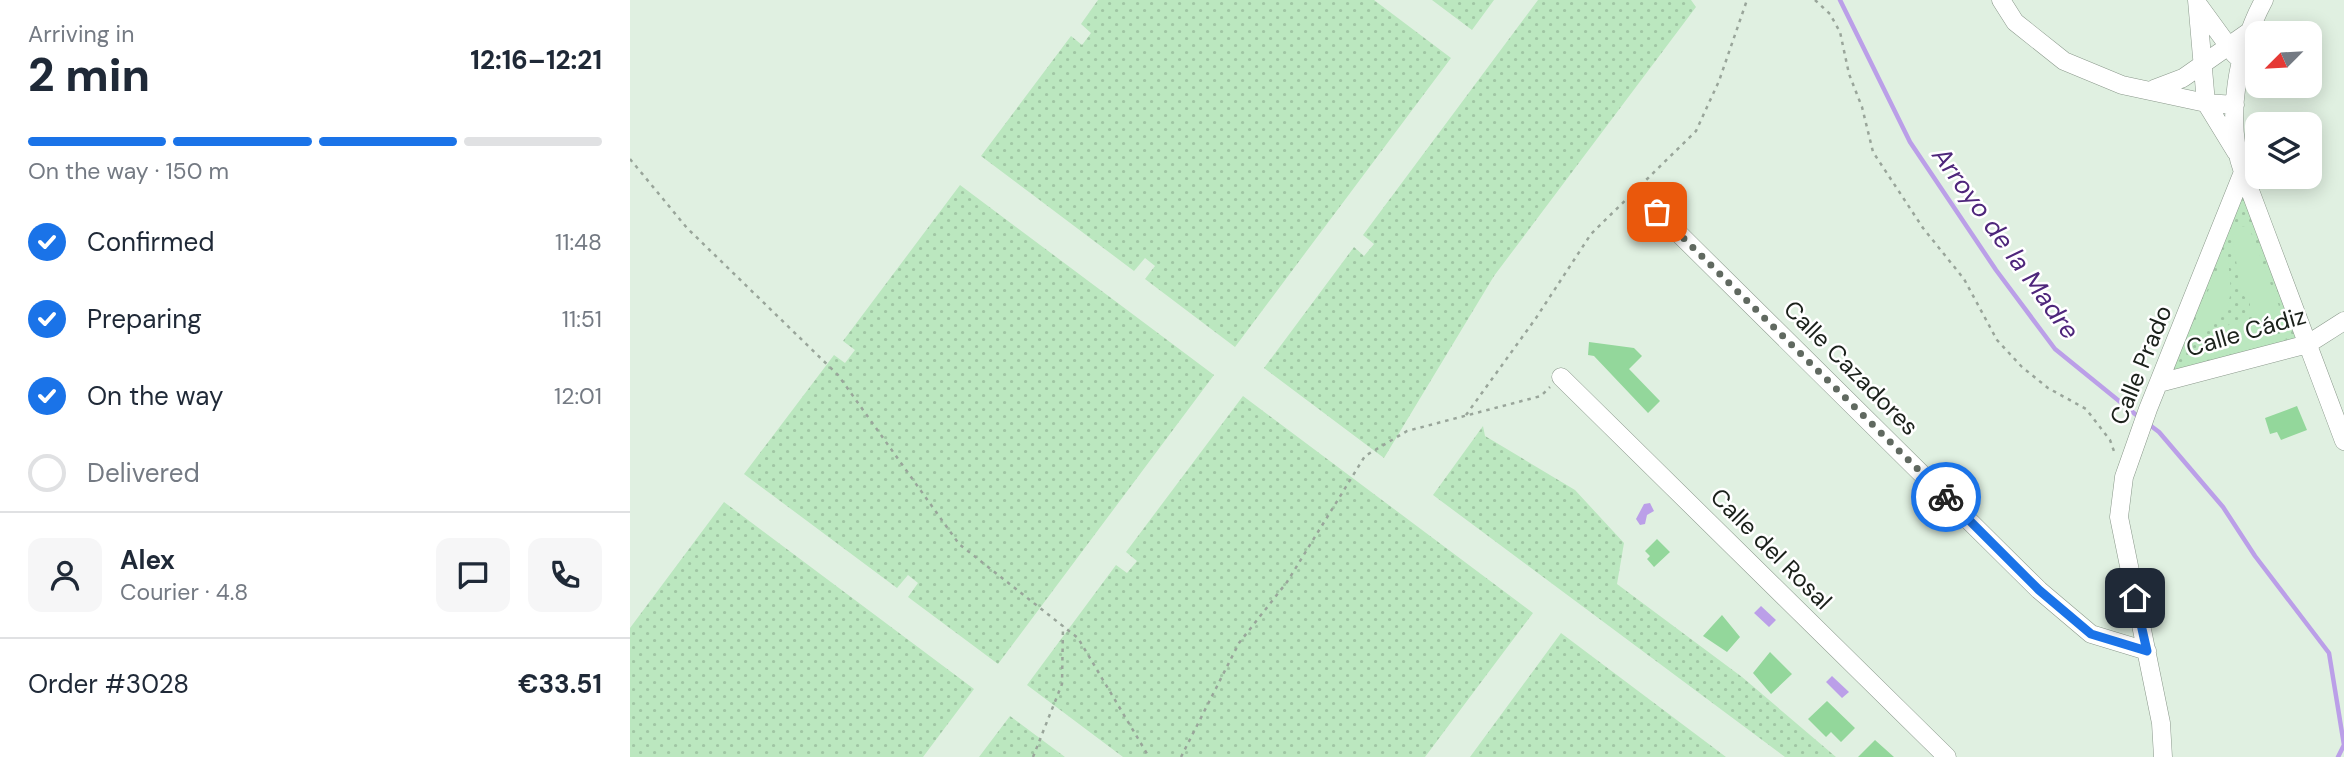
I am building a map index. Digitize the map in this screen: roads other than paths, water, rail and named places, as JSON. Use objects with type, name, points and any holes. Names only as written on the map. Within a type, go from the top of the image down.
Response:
[{"type":"street","points":[[2001,0],[2015,22],[2064,61],[2122,85],[2206,103],[2235,105]]},
{"type":"street","name":"Calle Prado","points":[[2255,21],[2264,0]]},
{"type":"street","points":[[2198,4],[2230,47],[2241,67]]},
{"type":"street","points":[[2198,4],[2206,103],[2241,164],[2344,441]]},
{"type":"street","points":[[2150,90],[2169,86],[2245,35]]},
{"type":"street","name":"Calle Prado","points":[[2162,757],[2161,723],[2119,517],[2124,477],[2135,443],[2241,164],[2235,105],[2245,51]]},
{"type":"street","name":"Calle Cazadores","points":[[1657,212],[2039,590],[2091,634],[2147,651]]},
{"type":"street","name":"Calle Cádiz","points":[[2159,383],[2308,344],[2344,321]]},
{"type":"street","name":"Calle del Rosal","points":[[1561,377],[1947,757]]},
{"type":"waterway","name":"Arroyo de la Madre","points":[[1840,0],[1910,142],[1996,270],[2055,349],[2140,418]]},
{"type":"waterway","name":"Arroyo de la Madre","points":[[2147,423],[2159,432],[2223,507],[2255,556],[2329,653],[2344,745],[2338,757]]}]
